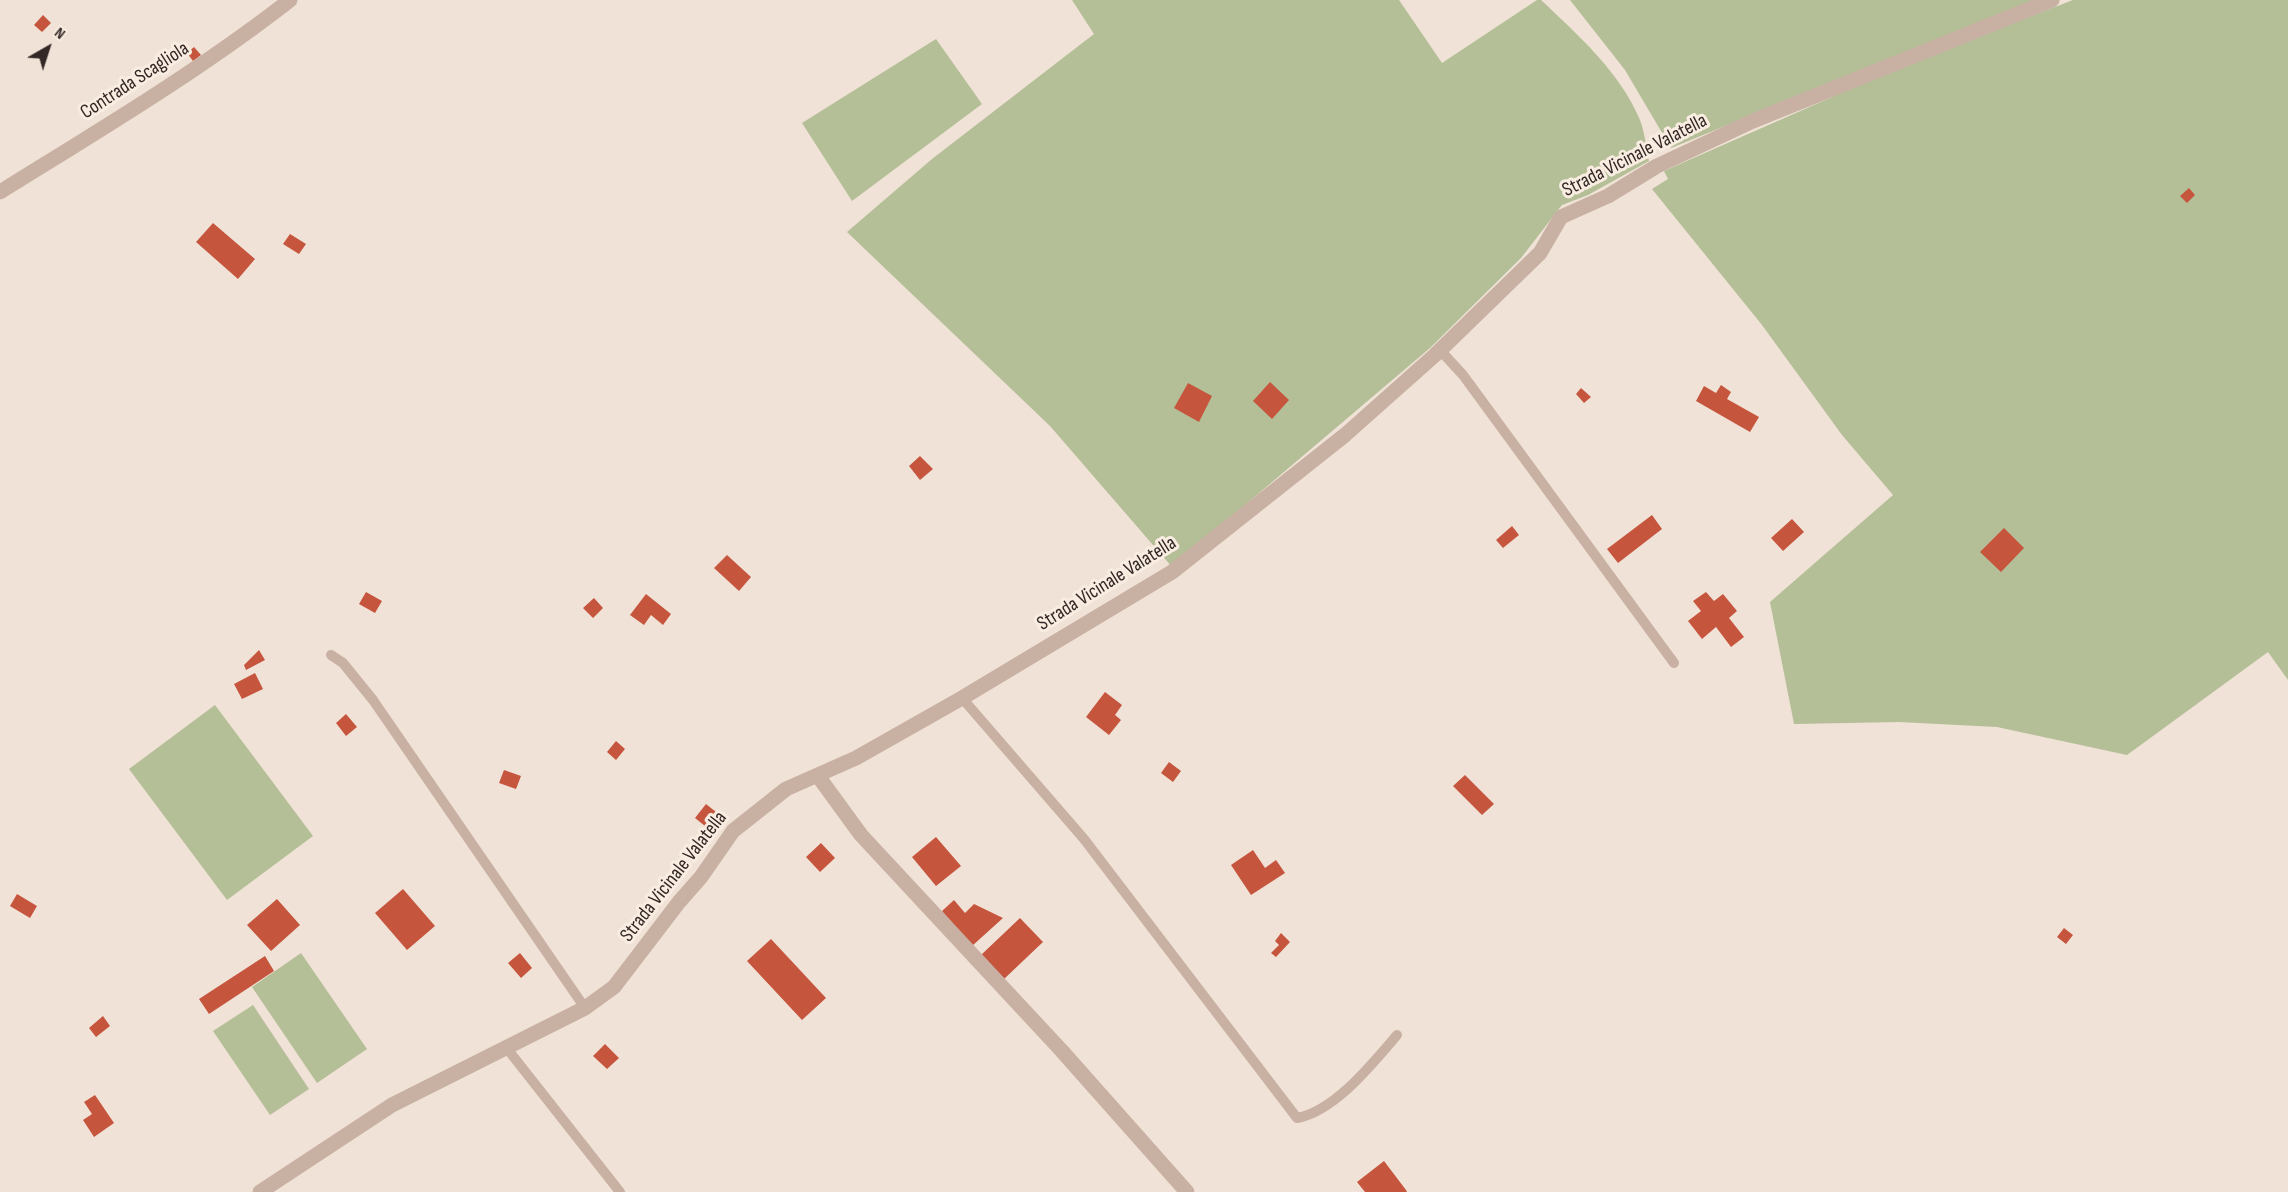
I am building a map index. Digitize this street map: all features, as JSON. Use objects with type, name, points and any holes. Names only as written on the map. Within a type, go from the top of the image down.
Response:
[{"type":"street","name":"Contrada Scagliola","points":[[0,192],[112,122],[260,23],[290,0]]},
{"type":"street","name":"Strada Vicinale Valatella","points":[[261,1192],[392,1105],[585,1008],[614,987],[701,877],[733,831],[786,789],[856,758],[962,698],[1172,572],[1345,435],[1440,350],[1540,253],[1561,217],[1608,196],[1657,166],[1753,121],[2052,0]]},
{"type":"street","points":[[818,776],[861,835],[1061,1050],[1187,1192]]},
{"type":"lane","points":[[1440,350],[1463,375],[1674,663]]},
{"type":"lane","points":[[331,655],[343,663],[373,700],[585,1008]]},
{"type":"lane","points":[[962,698],[1084,839],[1297,1118],[1319,1109],[1352,1085],[1368,1070],[1397,1035]]},
{"type":"lane","points":[[505,1047],[620,1192]]},
{"type":"green space","points":[[1072,0],[1399,0],[1442,63],[1537,0],[1541,0],[1597,55],[1632,102],[1640,120],[1649,161],[1588,195],[1562,205],[1521,258],[1430,348],[1172,567],[1050,426],[847,232],[932,159],[1094,34]]},
{"type":"green space","points":[[1570,0],[2036,0],[1671,148],[1625,70]]},
{"type":"green space","points":[[2073,0],[2288,0],[2288,680],[2268,652],[2127,755],[1997,727],[1899,722],[1794,724],[1770,602],[1893,495],[1842,435],[1762,325],[1652,189],[1668,179],[1664,171],[1907,64]]},
{"type":"green space","points":[[936,39],[982,104],[852,201],[802,123]]},
{"type":"green space","points":[[215,705],[313,836],[227,900],[129,769]]},
{"type":"green space","points":[[301,953],[367,1049],[317,1083],[252,987]]},
{"type":"green space","points":[[253,1005],[309,1089],[270,1115],[213,1031]]},
{"type":"building","points":[[43,15],[51,23],[42,32],[34,25]]},
{"type":"building","points":[[194,47],[201,55],[193,61],[187,53]]},
{"type":"building","points":[[2189,188],[2195,195],[2187,203],[2180,196]]},
{"type":"building","points":[[213,223],[255,259],[238,279],[196,242]]},
{"type":"building","points":[[290,234],[306,244],[299,254],[283,244]]},
{"type":"building","points":[[1270,382],[1289,400],[1272,419],[1253,401]]},
{"type":"building","points":[[1188,383],[1212,396],[1199,422],[1174,408]]},
{"type":"building","points":[[1721,385],[1731,392],[1727,399],[1759,417],[1750,432],[1696,401],[1704,386],[1716,393]]},
{"type":"building","points":[[1581,388],[1591,397],[1584,403],[1576,394]]},
{"type":"building","points":[[920,456],[933,469],[920,480],[909,466]]},
{"type":"building","points":[[1652,515],[1662,529],[1618,563],[1607,549]]},
{"type":"building","points":[[1792,519],[1804,532],[1783,551],[1771,538]]},
{"type":"building","points":[[1512,526],[1519,535],[1503,548],[1496,540]]},
{"type":"building","points":[[2004,528],[2024,548],[2001,572],[1980,552]]},
{"type":"building","points":[[727,555],[751,577],[739,591],[714,568]]},
{"type":"building","points":[[366,592],[382,601],[375,613],[359,604]]},
{"type":"building","points":[[1706,592],[1714,601],[1723,594],[1737,611],[1729,618],[1744,637],[1731,647],[1716,627],[1702,639],[1688,621],[1701,611],[1693,601]]},
{"type":"building","points":[[646,594],[671,614],[663,625],[651,615],[644,625],[630,615]]},
{"type":"building","points":[[594,598],[603,608],[593,618],[583,608]]},
{"type":"building","points":[[259,650],[265,660],[246,670],[244,665]]},
{"type":"building","points":[[255,673],[263,689],[242,699],[234,684]]},
{"type":"building","points":[[1105,692],[1122,705],[1115,715],[1121,720],[1109,735],[1086,717]]},
{"type":"building","points":[[346,714],[357,727],[346,736],[336,723]]},
{"type":"building","points":[[616,741],[625,749],[616,760],[607,752]]},
{"type":"building","points":[[1169,762],[1181,771],[1173,782],[1161,773]]},
{"type":"building","points":[[504,770],[521,776],[516,789],[499,783]]},
{"type":"building","points":[[1465,775],[1494,804],[1482,815],[1453,786]]},
{"type":"building","points":[[706,804],[716,812],[705,826],[695,818]]},
{"type":"building","points":[[936,837],[961,866],[936,886],[912,857]]},
{"type":"building","points":[[821,843],[835,858],[820,872],[806,857]]},
{"type":"building","points":[[1253,850],[1265,868],[1276,860],[1285,873],[1251,895],[1231,865]]},
{"type":"building","points":[[403,889],[435,926],[407,950],[375,913]]},
{"type":"building","points":[[17,894],[37,906],[30,918],[10,906]]},
{"type":"building","points":[[277,899],[300,925],[271,951],[247,925]]},
{"type":"building","points":[[954,900],[965,913],[974,904],[1003,918],[972,946],[942,911]]},
{"type":"building","points":[[1020,918],[1043,942],[1004,979],[981,955]]},
{"type":"building","points":[[2064,928],[2073,935],[2066,944],[2057,937]]},
{"type":"building","points":[[1281,933],[1290,942],[1276,957],[1271,953],[1279,945],[1275,941]]},
{"type":"building","points":[[771,939],[826,998],[802,1020],[747,961]]},
{"type":"building","points":[[520,953],[532,968],[521,978],[508,963]]},
{"type":"building","points":[[265,956],[274,971],[209,1014],[199,999]]},
{"type":"building","points":[[103,1016],[110,1026],[96,1037],[89,1028]]},
{"type":"building","points":[[605,1044],[619,1058],[607,1069],[593,1056]]},
{"type":"building","points":[[95,1095],[114,1123],[94,1137],[83,1120],[92,1114],[84,1102]]},
{"type":"building","points":[[1384,1161],[1407,1192],[1365,1192],[1357,1182]]}]
